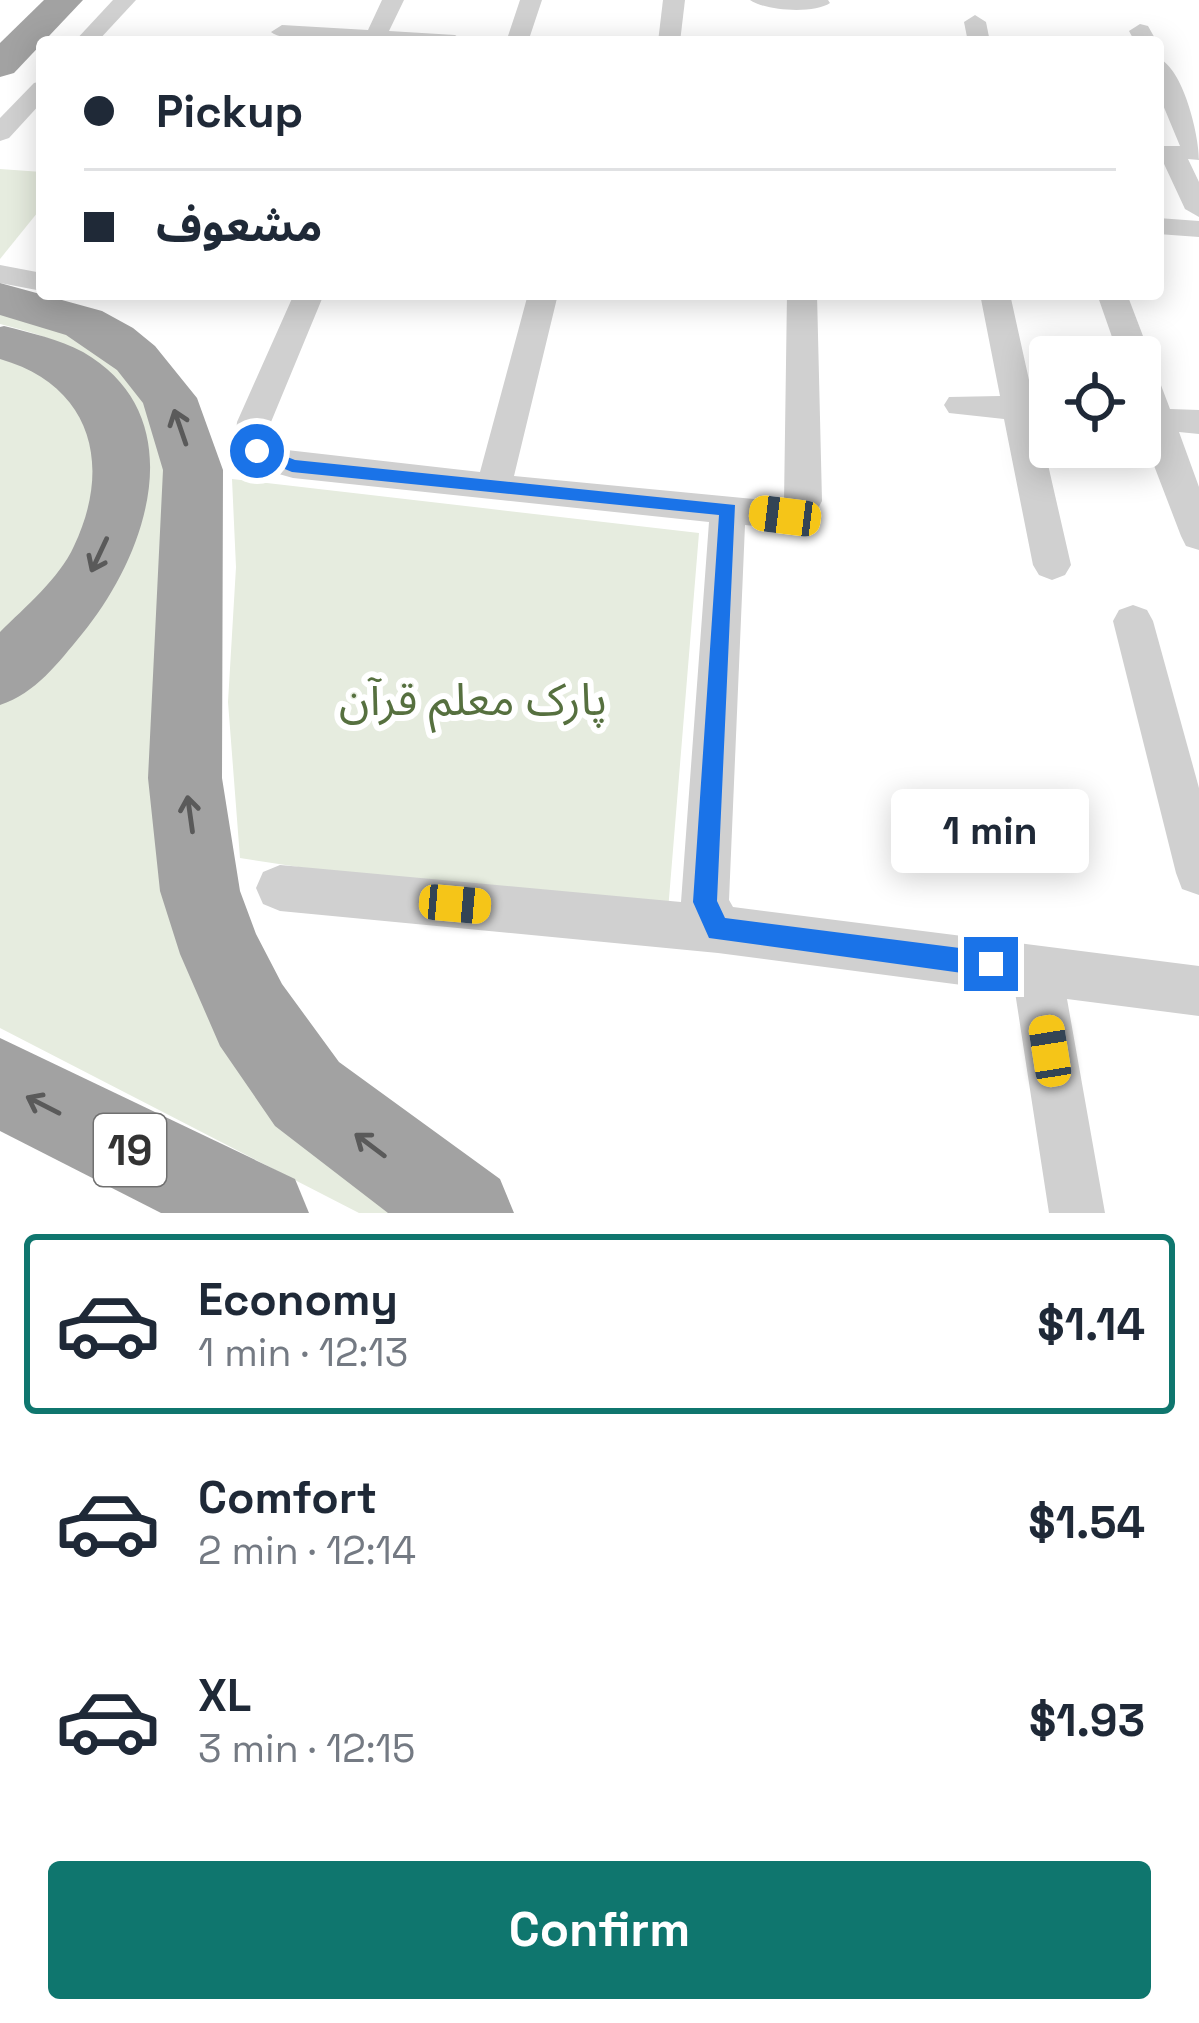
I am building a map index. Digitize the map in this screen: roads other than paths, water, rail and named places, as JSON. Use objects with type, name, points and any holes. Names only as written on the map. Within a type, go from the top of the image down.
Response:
[{"type":"highway","points":[[48,36],[68,0]]},
{"type":"highway","points":[[0,65],[68,0]]},
{"type":"highway","points":[[0,102],[36,53]]},
{"type":"highway","points":[[0,299],[99,332],[136,358],[169,398],[193,470],[185,778],[200,891],[222,954],[251,1015],[307,1094],[466,1213]]},
{"type":"highway","points":[[0,342],[34,349],[85,376],[102,396],[122,453],[121,489],[101,559],[50,627],[0,676]]},
{"type":"highway","name":"19","points":[[0,1083],[261,1213]]},
{"type":"street","points":[[92,36],[125,0]]},
{"type":"street","points":[[376,36],[393,0]]},
{"type":"street","points":[[519,36],[531,0]]},
{"type":"street","points":[[670,36],[674,0]]},
{"type":"street","points":[[761,0],[819,8]]},
{"type":"street","points":[[283,30],[338,36]]},
{"type":"street","points":[[1164,79],[1199,86]]},
{"type":"street","points":[[1164,88],[1199,209]]},
{"type":"street","points":[[0,133],[36,94]]},
{"type":"street","points":[[1164,226],[1199,229]]},
{"type":"street","points":[[0,274],[36,281]]},
{"type":"street","points":[[306,300],[254,422],[252,442],[266,458],[292,466],[785,516],[799,511],[804,501],[802,300]]},
{"type":"street","points":[[493,488],[541,300]]},
{"type":"street","points":[[997,300],[1029,392]]},
{"type":"street","points":[[1115,303],[1127,336]]},
{"type":"street","points":[[961,405],[1029,409]]},
{"type":"street","points":[[1161,419],[1199,422]]},
{"type":"street","points":[[1161,446],[1199,536]]},
{"type":"street","points":[[1041,468],[1052,565]]},
{"type":"street","points":[[718,929],[705,902],[728,510]]},
{"type":"street","points":[[1133,621],[1199,873]]},
{"type":"street","points":[[280,888],[718,929],[1199,991]]},
{"type":"street","points":[[1037,970],[1077,1213]]},
{"type":"park label","name":"پارک معلم قرآن","points":[[473,699]]}]
